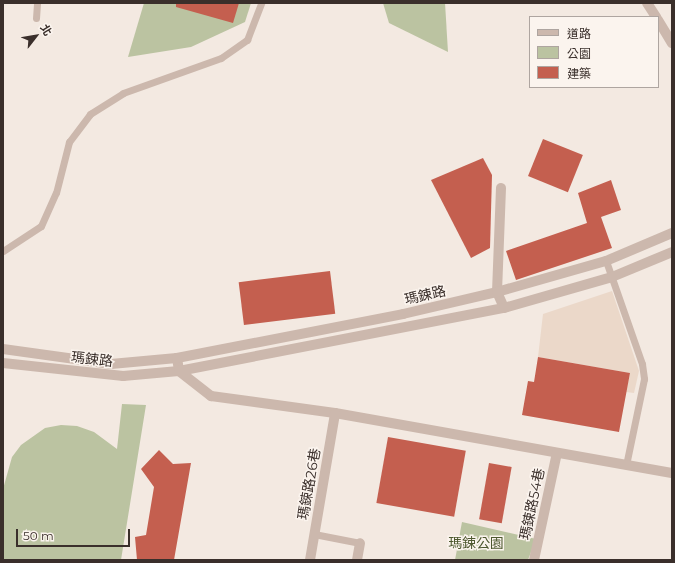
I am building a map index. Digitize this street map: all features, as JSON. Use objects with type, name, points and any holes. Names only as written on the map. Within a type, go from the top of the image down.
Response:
[{"type":"street","points":[[647,3],[655,16]]},
{"type":"street","points":[[659,22],[672,42]]},
{"type":"street","points":[[501,188],[497,292],[504,308]]},
{"type":"street","name":"瑪鋉路","points":[[3,349],[110,364],[177,358],[403,314],[497,292],[606,261],[672,233]]},
{"type":"street","name":"瑪鋉路","points":[[3,363],[123,376],[179,371],[504,308],[612,277],[672,252]]},
{"type":"street","points":[[177,358],[179,371],[210,396],[335,413],[672,473]]},
{"type":"street","name":"瑪鋉路26巷","points":[[310,560],[335,413]]},
{"type":"street","name":"瑪鋉路54巷","points":[[534,560],[557,453]]},
{"type":"street","points":[[357,560],[360,542]]},
{"type":"lane","points":[[36,18],[37,3]]},
{"type":"lane","points":[[3,251],[41,226],[56,193],[69,142],[90,114],[123,93],[222,58],[247,40],[261,3]]},
{"type":"lane","points":[[606,261],[642,364],[644,379],[626,466]]},
{"type":"lane","points":[[314,534],[360,542]]},
{"type":"green space","points":[[144,3],[251,3],[245,22],[191,47],[128,57]]},
{"type":"green space","points":[[383,3],[445,3],[448,52],[389,23]]},
{"type":"green space","points":[[122,404],[146,405],[121,560],[3,560],[3,489],[12,457],[21,445],[45,428],[61,425],[77,426],[94,432],[117,449]]},
{"type":"green space","name":"瑪鋉公園","points":[[462,522],[536,539],[528,560],[455,560]]},
{"type":"shaded area","points":[[612,291],[639,371],[634,393],[626,392],[630,373],[538,357],[543,314]]},
{"type":"building","points":[[176,3],[239,3],[233,23],[176,7]]},
{"type":"building","points":[[543,139],[583,155],[568,192],[528,176]]},
{"type":"building","points":[[483,158],[492,175],[490,248],[471,258],[431,180]]},
{"type":"building","points":[[611,180],[621,210],[601,217],[612,248],[516,280],[506,251],[587,223],[578,193]]},
{"type":"building","points":[[330,271],[335,314],[244,325],[239,282]]},
{"type":"building","points":[[538,357],[630,373],[619,432],[522,415],[528,381],[534,382]]},
{"type":"building","points":[[388,437],[466,451],[454,517],[376,503]]},
{"type":"building","points":[[159,450],[173,464],[191,463],[174,560],[137,560],[135,537],[146,535],[154,487],[141,469]]},
{"type":"building","points":[[489,463],[512,467],[502,523],[479,519]]}]
